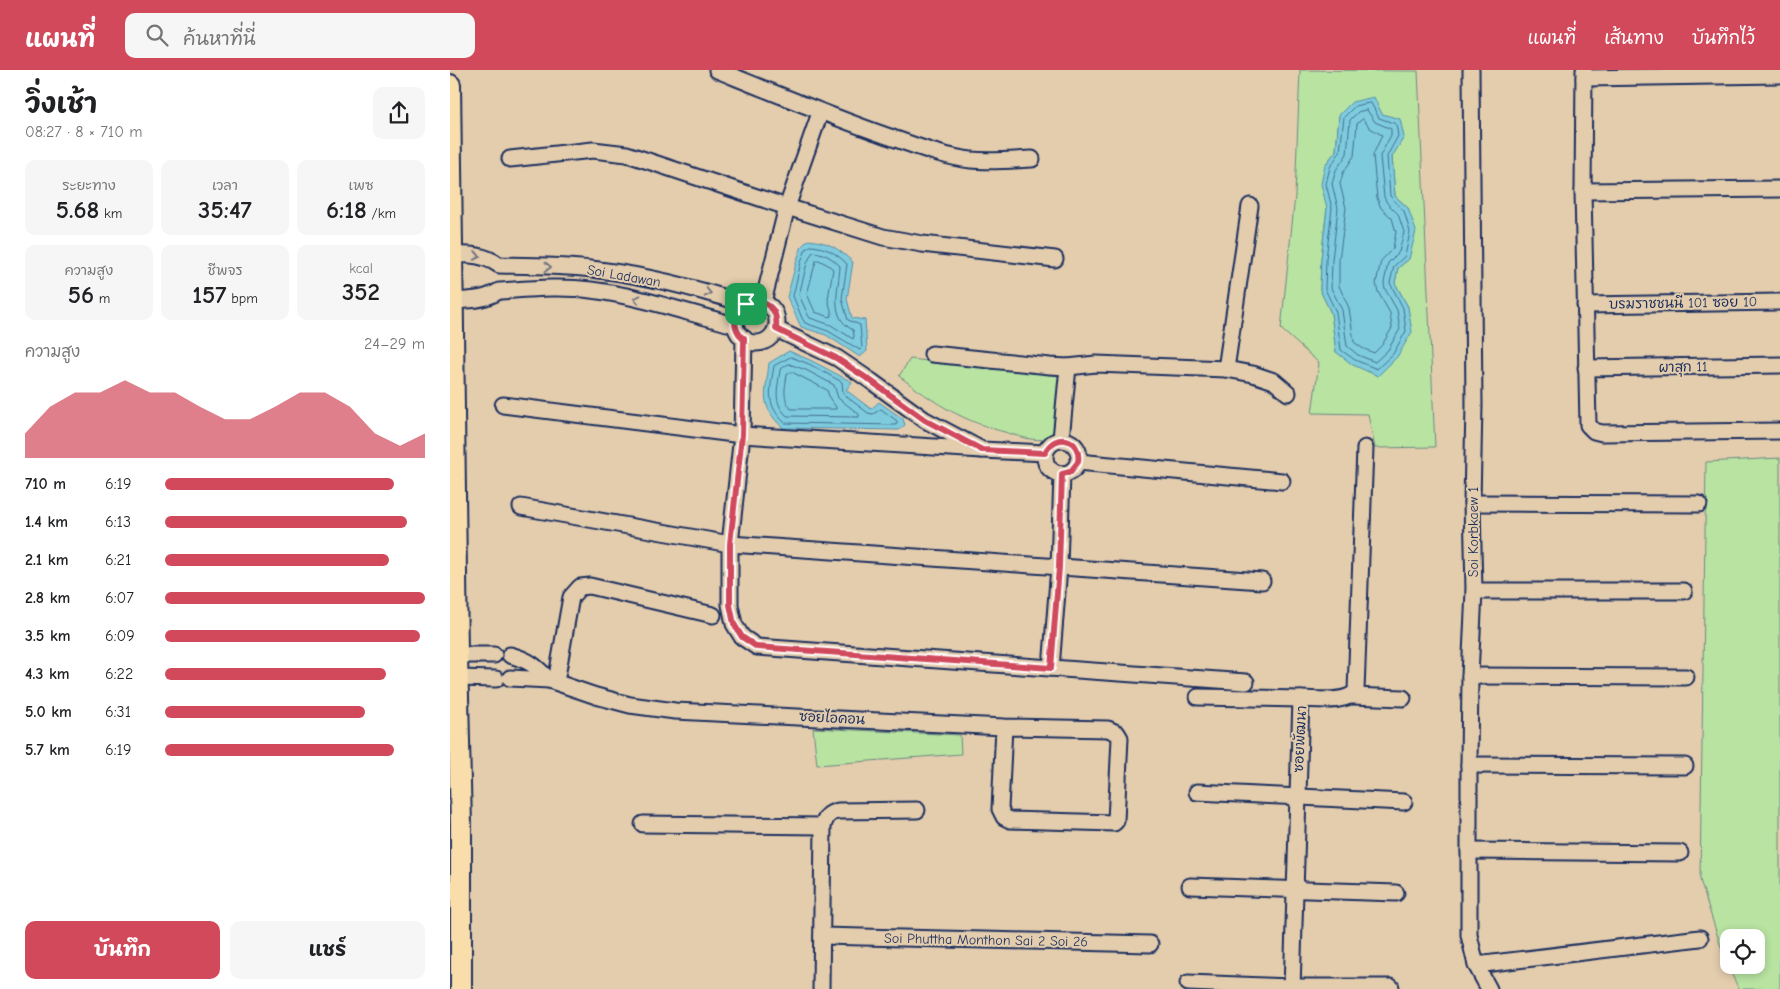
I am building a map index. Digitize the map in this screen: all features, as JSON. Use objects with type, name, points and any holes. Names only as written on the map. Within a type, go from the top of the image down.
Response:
[{"type":"main road","points":[[450,84],[453,255],[451,336],[461,826],[461,989]]},
{"type":"main road","points":[[450,847],[457,839],[461,826]]},
{"type":"street","points":[[717,70],[820,112],[912,144],[969,160],[1032,159]]},
{"type":"street","name":"Soi Korbkaew 1","points":[[1471,70],[1474,591],[1470,676],[1469,935],[1476,965],[1489,989]]},
{"type":"street","points":[[1780,75],[1584,74],[1583,191],[1588,424],[1594,431],[1602,433],[1780,431]]},
{"type":"street","points":[[820,112],[787,207],[763,302],[770,306],[775,313],[776,329],[836,358],[925,420],[982,450]]},
{"type":"street","points":[[510,159],[593,150],[627,154],[883,237],[941,246],[1055,259]]},
{"type":"street","points":[[1583,191],[1780,189]]},
{"type":"street","points":[[1226,368],[1250,206]]},
{"type":"street","name":"Soi Ladawan","points":[[453,255],[471,254],[481,256],[499,265],[599,270],[703,291],[746,304],[754,301],[763,302]]},
{"type":"street","points":[[499,265],[499,291]]},
{"type":"street","name":"Soi Ladawan","points":[[453,301],[482,299],[499,291],[564,288],[591,290],[653,302],[739,331],[757,343],[765,341],[772,336],[776,329]]},
{"type":"street","name":"บรมราชชนนี 101 ซอย 10","points":[[1585,305],[1780,302]]},
{"type":"street","points":[[746,304],[739,309],[736,317],[739,331],[742,435],[730,544],[730,605],[734,624],[742,637],[757,647],[1246,682]]},
{"type":"street","points":[[932,354],[1068,367],[1096,364],[1226,368],[1274,381],[1288,393]]},
{"type":"street","name":"ผาสุก 11","points":[[1586,368],[1780,365]]},
{"type":"street","points":[[1061,439],[1068,367]]},
{"type":"street","points":[[504,405],[742,435],[1045,453]]},
{"type":"street","points":[[1061,439],[1067,440],[1075,445],[1078,450],[1078,462],[1070,472],[1062,474],[1051,470],[1046,464],[1045,453],[1048,445],[1053,442],[1061,439]]},
{"type":"street","points":[[1352,696],[1356,691],[1365,448]]},
{"type":"street","points":[[1078,462],[1282,481]]},
{"type":"street","points":[[1051,668],[1059,567],[1062,474]]},
{"type":"street","points":[[1472,504],[1699,504]]},
{"type":"street","points":[[521,508],[730,544],[1262,581]]},
{"type":"street","points":[[553,681],[571,597],[580,587],[590,586],[712,615]]},
{"type":"street","points":[[1474,591],[1684,591]]},
{"type":"street","points":[[457,655],[494,655]]},
{"type":"street","name":"ซอยไอคอน","points":[[510,655],[534,664],[553,681]]},
{"type":"street","points":[[1470,676],[1686,677]]},
{"type":"street","name":"ซอยไอคอน","points":[[457,678],[553,681],[596,696],[630,705],[675,711],[1004,727],[1108,729],[1117,733],[1120,738],[1116,821],[1114,823],[1010,820],[1004,817],[1000,809],[1004,727]]},
{"type":"street","name":"ซอยพัฒนา","points":[[1292,988],[1301,700],[1345,699],[1352,696],[1403,698]]},
{"type":"street","points":[[1198,697],[1301,700]]},
{"type":"street","points":[[1469,765],[1685,766]]},
{"type":"street","points":[[1197,792],[1404,802]]},
{"type":"street","points":[[821,989],[823,826],[830,813],[838,811],[917,810]]},
{"type":"street","points":[[643,824],[823,826]]},
{"type":"street","points":[[1468,851],[1680,853]]},
{"type":"street","points":[[1190,886],[1396,893]]},
{"type":"street","name":"Soi Phuttha Monthon Sai 2 Soi 26","points":[[822,936],[1150,944]]},
{"type":"street","points":[[1476,965],[1700,938]]},
{"type":"street","points":[[1188,983],[1292,988],[1391,987]]},
{"type":"green space","points":[[1300,70],[1418,71],[1435,447],[1375,448],[1368,414],[1312,413],[1319,363],[1281,329],[1295,196]],"holes":[[[1339,115],[1404,137],[1392,156],[1395,196],[1408,208],[1409,259],[1398,268],[1395,283],[1408,307],[1336,352],[1331,313],[1320,290],[1321,259],[1327,208],[1325,165],[1336,151]]]},
{"type":"green space","points":[[910,359],[1060,376],[1055,430],[1049,439],[1024,438],[977,423],[950,411],[899,376]]},
{"type":"green space","points":[[1780,458],[1780,989],[1739,989],[1732,974],[1765,974],[1765,929],[1720,929],[1720,944],[1700,880],[1706,462]]},
{"type":"green space","points":[[813,728],[960,735],[961,754],[817,765]]},
{"type":"water","points":[[1374,97],[1382,114],[1400,119],[1404,137],[1392,157],[1395,196],[1408,208],[1416,231],[1409,259],[1398,268],[1395,283],[1408,307],[1412,332],[1397,357],[1378,376],[1353,365],[1336,352],[1331,313],[1320,290],[1321,259],[1327,208],[1321,184],[1325,165],[1336,151],[1339,115],[1352,102]]},
{"type":"water","points":[[808,240],[833,246],[853,262],[847,299],[852,318],[865,320],[867,351],[860,357],[826,335],[801,327],[787,297],[802,246]]},
{"type":"water","points":[[789,351],[852,382],[846,390],[871,409],[879,402],[903,419],[905,425],[899,430],[783,428],[770,412],[767,405],[766,391],[769,363]]},
{"type":"route","points":[[754,301],[763,302],[770,306],[775,313],[776,329],[836,358],[925,420],[982,450],[1045,453],[1048,445],[1061,439],[1075,445],[1078,450],[1078,462],[1070,472],[1062,474],[1059,567],[1051,668],[757,647],[742,637],[734,624],[730,605],[730,544],[742,435],[744,338],[737,332],[735,325],[739,309],[746,304],[754,301]]}]
